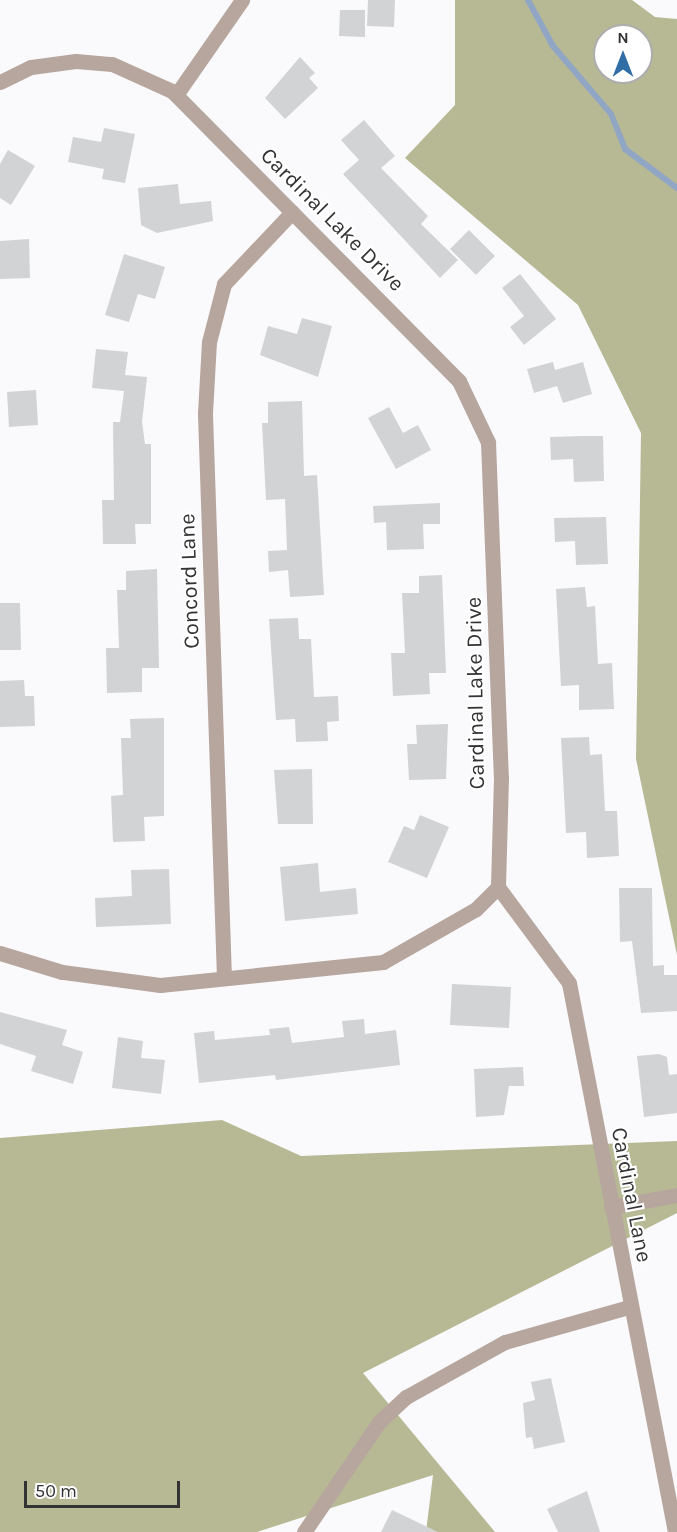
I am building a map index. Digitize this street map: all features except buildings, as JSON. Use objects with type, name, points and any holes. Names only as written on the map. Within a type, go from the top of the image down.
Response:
[{"type":"street","points":[[176,95],[242,0]]},
{"type":"street","name":"Cardinal Lake Drive","points":[[0,82],[31,68],[75,61],[148,76],[176,95],[459,381],[488,442],[501,778],[498,887]]},
{"type":"street","name":"Concord Lane","points":[[225,978],[205,412],[209,342],[224,284],[292,212]]},
{"type":"street","points":[[0,952],[101,980],[160,985],[383,962],[476,909],[498,887]]},
{"type":"street","name":"Cardinal Lane","points":[[498,887],[569,982],[629,1307],[675,1532]]},
{"type":"street","points":[[611,1208],[677,1195]]},
{"type":"street","points":[[304,1532],[379,1422],[406,1397],[505,1342],[629,1307]]},
{"type":"green space","points":[[455,0],[632,0],[655,17],[677,19],[677,955],[636,759],[641,433],[578,305],[405,158],[455,105]]},
{"type":"green space","points":[[222,1120],[301,1156],[677,1141],[677,1213],[363,1373],[495,1532],[426,1532],[433,1475],[257,1532],[0,1532],[0,1138]]},
{"type":"waterway","points":[[528,0],[553,46],[611,114],[625,149],[677,188]]}]
